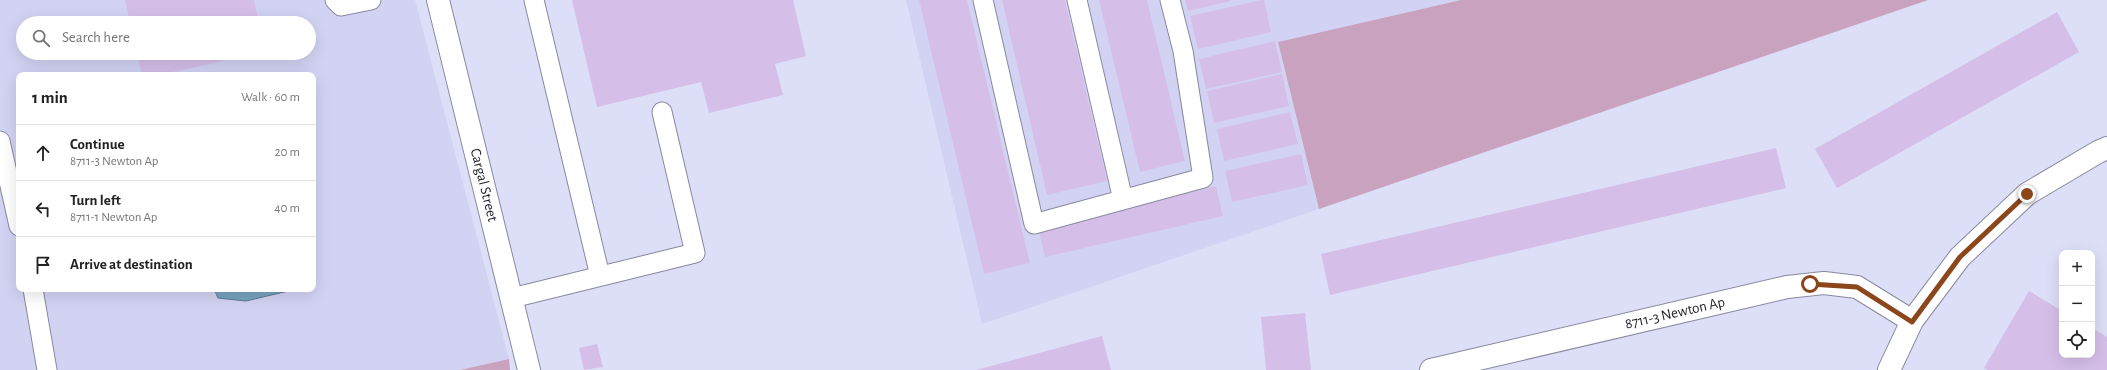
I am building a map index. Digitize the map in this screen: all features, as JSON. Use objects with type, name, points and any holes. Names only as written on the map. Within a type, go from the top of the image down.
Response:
[{"type":"street","name":"Cargal Street","points":[[438,0],[529,370]]},
{"type":"street","points":[[1889,370],[1912,322],[1960,257],[2027,194],[2107,148]]},
{"type":"street","name":"8711-3 Newton Ap","points":[[1431,370],[1787,287],[1810,284],[1857,287],[1912,322]]},
{"type":"lane","points":[[335,0],[341,6],[371,0]]},
{"type":"lane","points":[[534,0],[600,276]]},
{"type":"lane","points":[[983,0],[1034,224],[1203,178],[1183,51],[1170,0]]},
{"type":"lane","points":[[1077,0],[1123,200]]},
{"type":"lane","points":[[512,298],[695,253],[662,112]]},
{"type":"lane","points":[[0,141],[16,213]]},
{"type":"lane","points":[[34,292],[47,370]]},
{"type":"shaded area","points":[[0,0],[415,0],[509,359],[460,370],[0,370]]},
{"type":"shaded area","points":[[906,0],[1461,0],[1278,42],[1319,209],[982,324]]},
{"type":"shaded area","points":[[1461,0],[1928,0],[1319,209],[1278,42]]},
{"type":"shaded area","points":[[215,292],[284,292],[246,301],[218,298]]},
{"type":"shaded area","points":[[509,359],[510,370],[460,370]]},
{"type":"building","points":[[125,0],[254,0],[257,16],[128,16]]},
{"type":"building","points":[[572,0],[793,0],[806,56],[775,64],[783,95],[709,113],[701,82],[597,107]]},
{"type":"building","points":[[919,0],[967,0],[1030,263],[984,274]]},
{"type":"building","points":[[1002,0],[1065,0],[1107,181],[1047,195]]},
{"type":"building","points":[[1099,0],[1147,0],[1185,161],[1140,172]]},
{"type":"building","points":[[1185,0],[1231,0],[1231,1],[1188,11]]},
{"type":"building","points":[[1264,0],[1271,32],[1198,49],[1190,16]]},
{"type":"building","points":[[2057,12],[2079,52],[1837,188],[1815,149]]},
{"type":"building","points":[[1275,41],[1282,72],[1206,89],[1199,59]]},
{"type":"building","points":[[139,60],[228,60],[173,72],[141,72]]},
{"type":"building","points":[[1282,74],[1289,106],[1214,123],[1207,91]]},
{"type":"building","points":[[1290,112],[1298,144],[1224,161],[1217,129]]},
{"type":"building","points":[[1776,148],[1786,188],[1330,295],[1321,254]]},
{"type":"building","points":[[1301,154],[1308,185],[1232,202],[1225,171]]},
{"type":"building","points":[[1216,186],[1223,216],[1045,257],[1038,227]]},
{"type":"building","points":[[2029,291],[2059,309],[2059,358],[2095,358],[2095,330],[2107,337],[2107,370],[1988,370],[1984,368]]},
{"type":"building","points":[[1305,313],[1311,370],[1266,370],[1261,317]]},
{"type":"building","points":[[1102,336],[1111,370],[976,370]]},
{"type":"building","points":[[597,344],[603,367],[584,370],[579,348]]},
{"type":"route","points":[[1810,284],[1857,287],[1912,322],[1960,257],[2027,194]]}]
